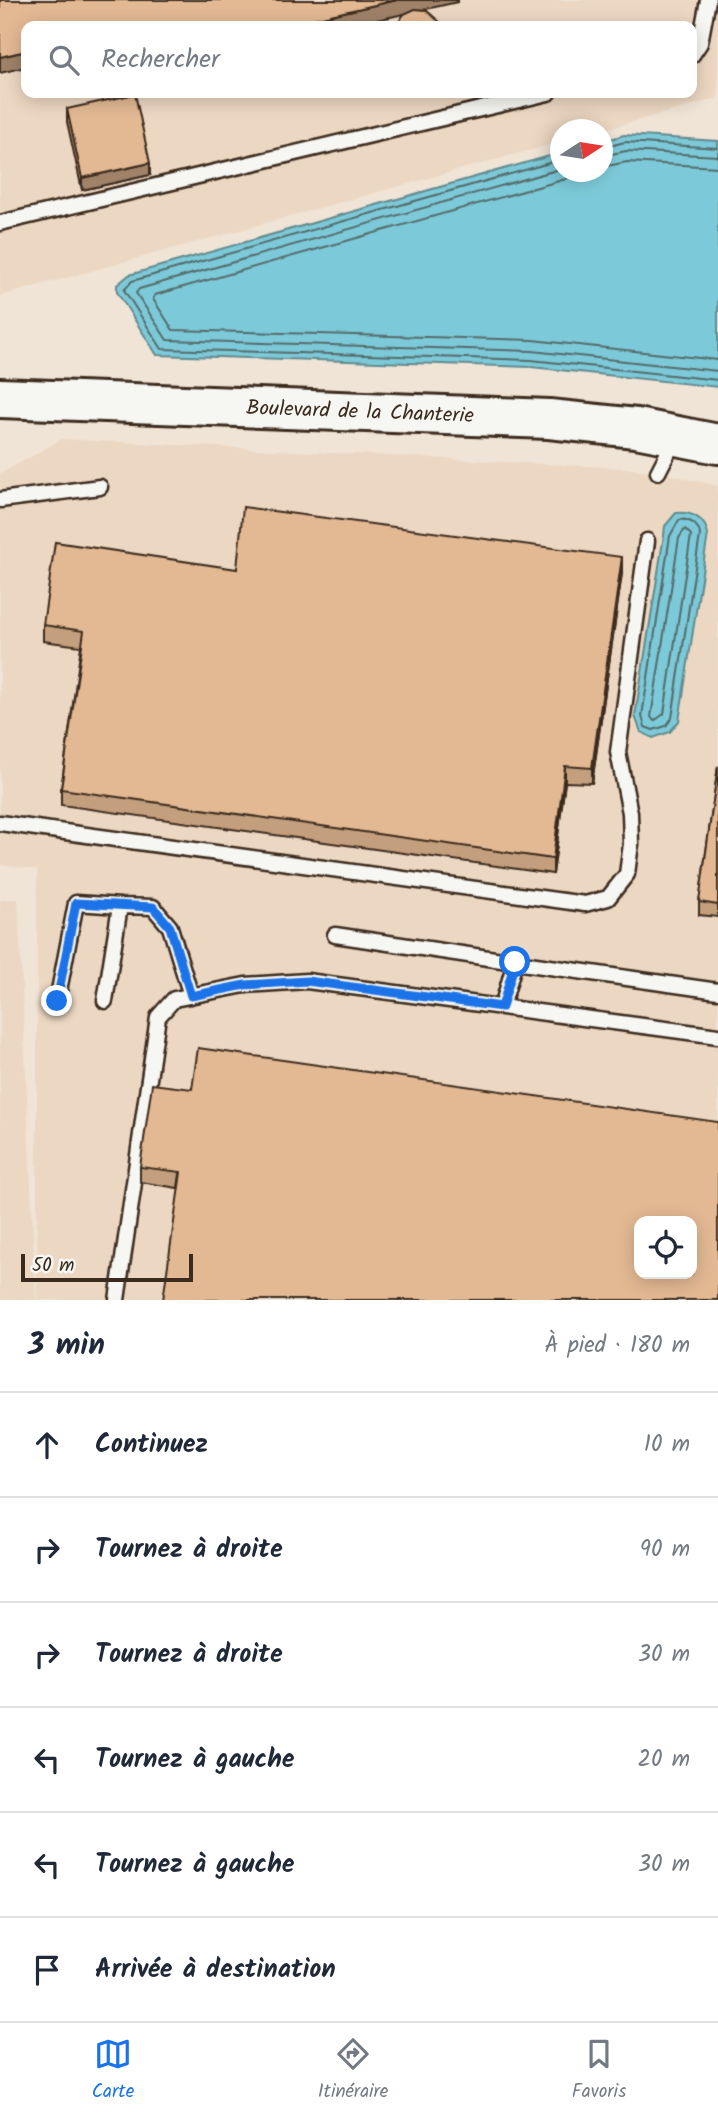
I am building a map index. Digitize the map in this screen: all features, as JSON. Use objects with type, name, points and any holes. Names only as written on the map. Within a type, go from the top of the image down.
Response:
[{"type":"street","name":"Boulevard de la Chanterie","points":[[0,398],[450,413],[636,428],[718,444]]},
{"type":"lane","points":[[697,48],[708,0]]},
{"type":"lane","points":[[0,223],[527,98]]},
{"type":"lane","points":[[657,472],[676,436]]},
{"type":"lane","points":[[0,500],[100,487]]},
{"type":"lane","points":[[0,822],[585,904],[608,898],[626,874],[631,844],[630,813],[618,752],[647,541]]},
{"type":"lane","points":[[57,1001],[76,903],[153,907],[170,927],[191,996]]},
{"type":"lane","points":[[105,1001],[120,906]]},
{"type":"lane","points":[[335,935],[718,991]]},
{"type":"lane","points":[[502,1007],[515,962]]},
{"type":"lane","points":[[117,1300],[158,1017],[174,999],[245,985],[307,981],[718,1036]]},
{"type":"shaded area","points":[[0,0],[718,0],[718,98],[613,127],[613,119],[550,119],[550,145],[0,296]]},
{"type":"shaded area","points":[[62,439],[623,468],[658,472],[718,486],[718,1300],[37,1300],[37,870],[0,865],[0,474]]},
{"type":"shaded area","points":[[18,899],[36,1300],[0,1300],[0,900]]},
{"type":"water","points":[[624,135],[718,141],[718,387],[531,367],[157,355],[117,292],[117,285],[129,275],[550,156],[550,182],[613,182],[613,138]]},
{"type":"water","points":[[676,513],[697,517],[708,534],[679,721],[670,732],[653,738],[641,732],[635,716],[665,526]]},
{"type":"building","points":[[0,0],[397,0],[304,21],[21,21],[21,52],[0,57]]},
{"type":"building","points":[[415,9],[426,10],[439,21],[399,21],[404,14]]},
{"type":"building","points":[[117,98],[136,98],[150,163],[82,178],[67,109]]},
{"type":"building","points":[[243,507],[622,557],[592,768],[565,766],[553,859],[61,789],[84,631],[43,625],[55,542],[237,569]]},
{"type":"building","points":[[718,766],[718,905],[699,902]]},
{"type":"building","points":[[198,1048],[718,1122],[718,1300],[163,1300],[181,1172],[140,1167],[152,1084],[192,1089]]},
{"type":"route","points":[[57,1001],[76,903],[153,907],[170,927],[191,996],[245,985],[307,981],[502,1007],[515,962]]}]
